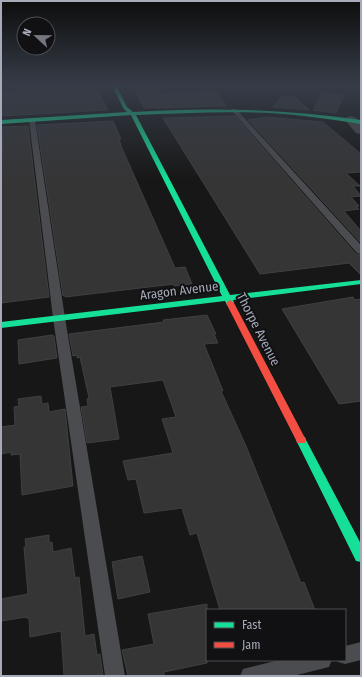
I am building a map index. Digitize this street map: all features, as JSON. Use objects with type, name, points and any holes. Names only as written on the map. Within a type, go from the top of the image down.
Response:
[{"type":"street","points":[[1,122],[89,117]]},
{"type":"street","name":"Thorpe Avenue","points":[[134,117],[361,557]]},
{"type":"street","points":[[320,117],[356,121],[361,130]]},
{"type":"street","name":"Aragon Avenue","points":[[1,325],[361,282]]},
{"type":"lane","points":[[240,117],[361,252]]},
{"type":"lane","points":[[32,120],[59,318],[115,676]]},
{"type":"lane","points":[[346,655],[361,651]]},
{"type":"lane","points":[[250,676],[318,661]]},
{"type":"building","points":[[236,117],[356,254],[361,255],[361,275],[349,263],[260,274],[163,118]]},
{"type":"building","points":[[267,117],[323,122],[361,154],[361,172],[346,173],[360,186],[353,186],[361,196],[351,197],[359,206],[356,206],[359,209],[344,211],[361,231],[361,243],[248,120]]},
{"type":"building","points":[[113,121],[121,139],[119,139],[121,146],[175,268],[185,267],[192,284],[174,286],[174,284],[65,297],[65,295],[63,296],[37,125]]},
{"type":"building","points":[[28,126],[49,297],[1,303],[1,163],[3,163],[2,127]]},
{"type":"building","points":[[353,297],[355,300],[361,299],[361,401],[339,404],[282,309]]},
{"type":"building","points":[[207,315],[216,334],[214,334],[218,343],[204,344],[223,391],[221,391],[246,446],[301,583],[304,582],[315,609],[220,609],[197,533],[190,535],[182,508],[144,513],[136,479],[128,480],[123,461],[173,453],[162,419],[176,417],[163,380],[110,387],[119,439],[87,443],[81,407],[88,406],[87,399],[89,398],[80,357],[77,358],[77,355],[73,356],[69,334],[164,322],[163,320]]},
{"type":"building","points":[[52,335],[54,336],[57,358],[19,364],[18,340]]},
{"type":"building","points":[[41,396],[42,404],[48,403],[49,412],[65,409],[73,486],[22,495],[20,454],[11,455],[11,452],[1,454],[1,427],[15,425],[14,407],[19,406],[18,399]]},
{"type":"building","points":[[49,535],[49,543],[52,542],[53,552],[71,548],[75,578],[79,577],[85,636],[94,634],[97,655],[100,654],[103,675],[64,676],[61,631],[30,637],[29,618],[26,617],[1,621],[1,599],[28,594],[24,547],[26,547],[25,539]]},
{"type":"building","points":[[142,556],[150,592],[118,599],[112,562]]},
{"type":"building","points":[[207,604],[207,663],[164,672],[164,676],[128,676],[122,650],[154,644],[148,614]]},
{"type":"traffic: fast","points":[[1,122],[82,117]]},
{"type":"traffic: fast","points":[[134,117],[230,303]]},
{"type":"traffic: fast","points":[[326,117],[361,122]]},
{"type":"traffic: fast","points":[[1,325],[361,282]]},
{"type":"traffic: fast","points":[[301,440],[361,557]]},
{"type":"traffic: jam","points":[[230,303],[301,440]]}]
